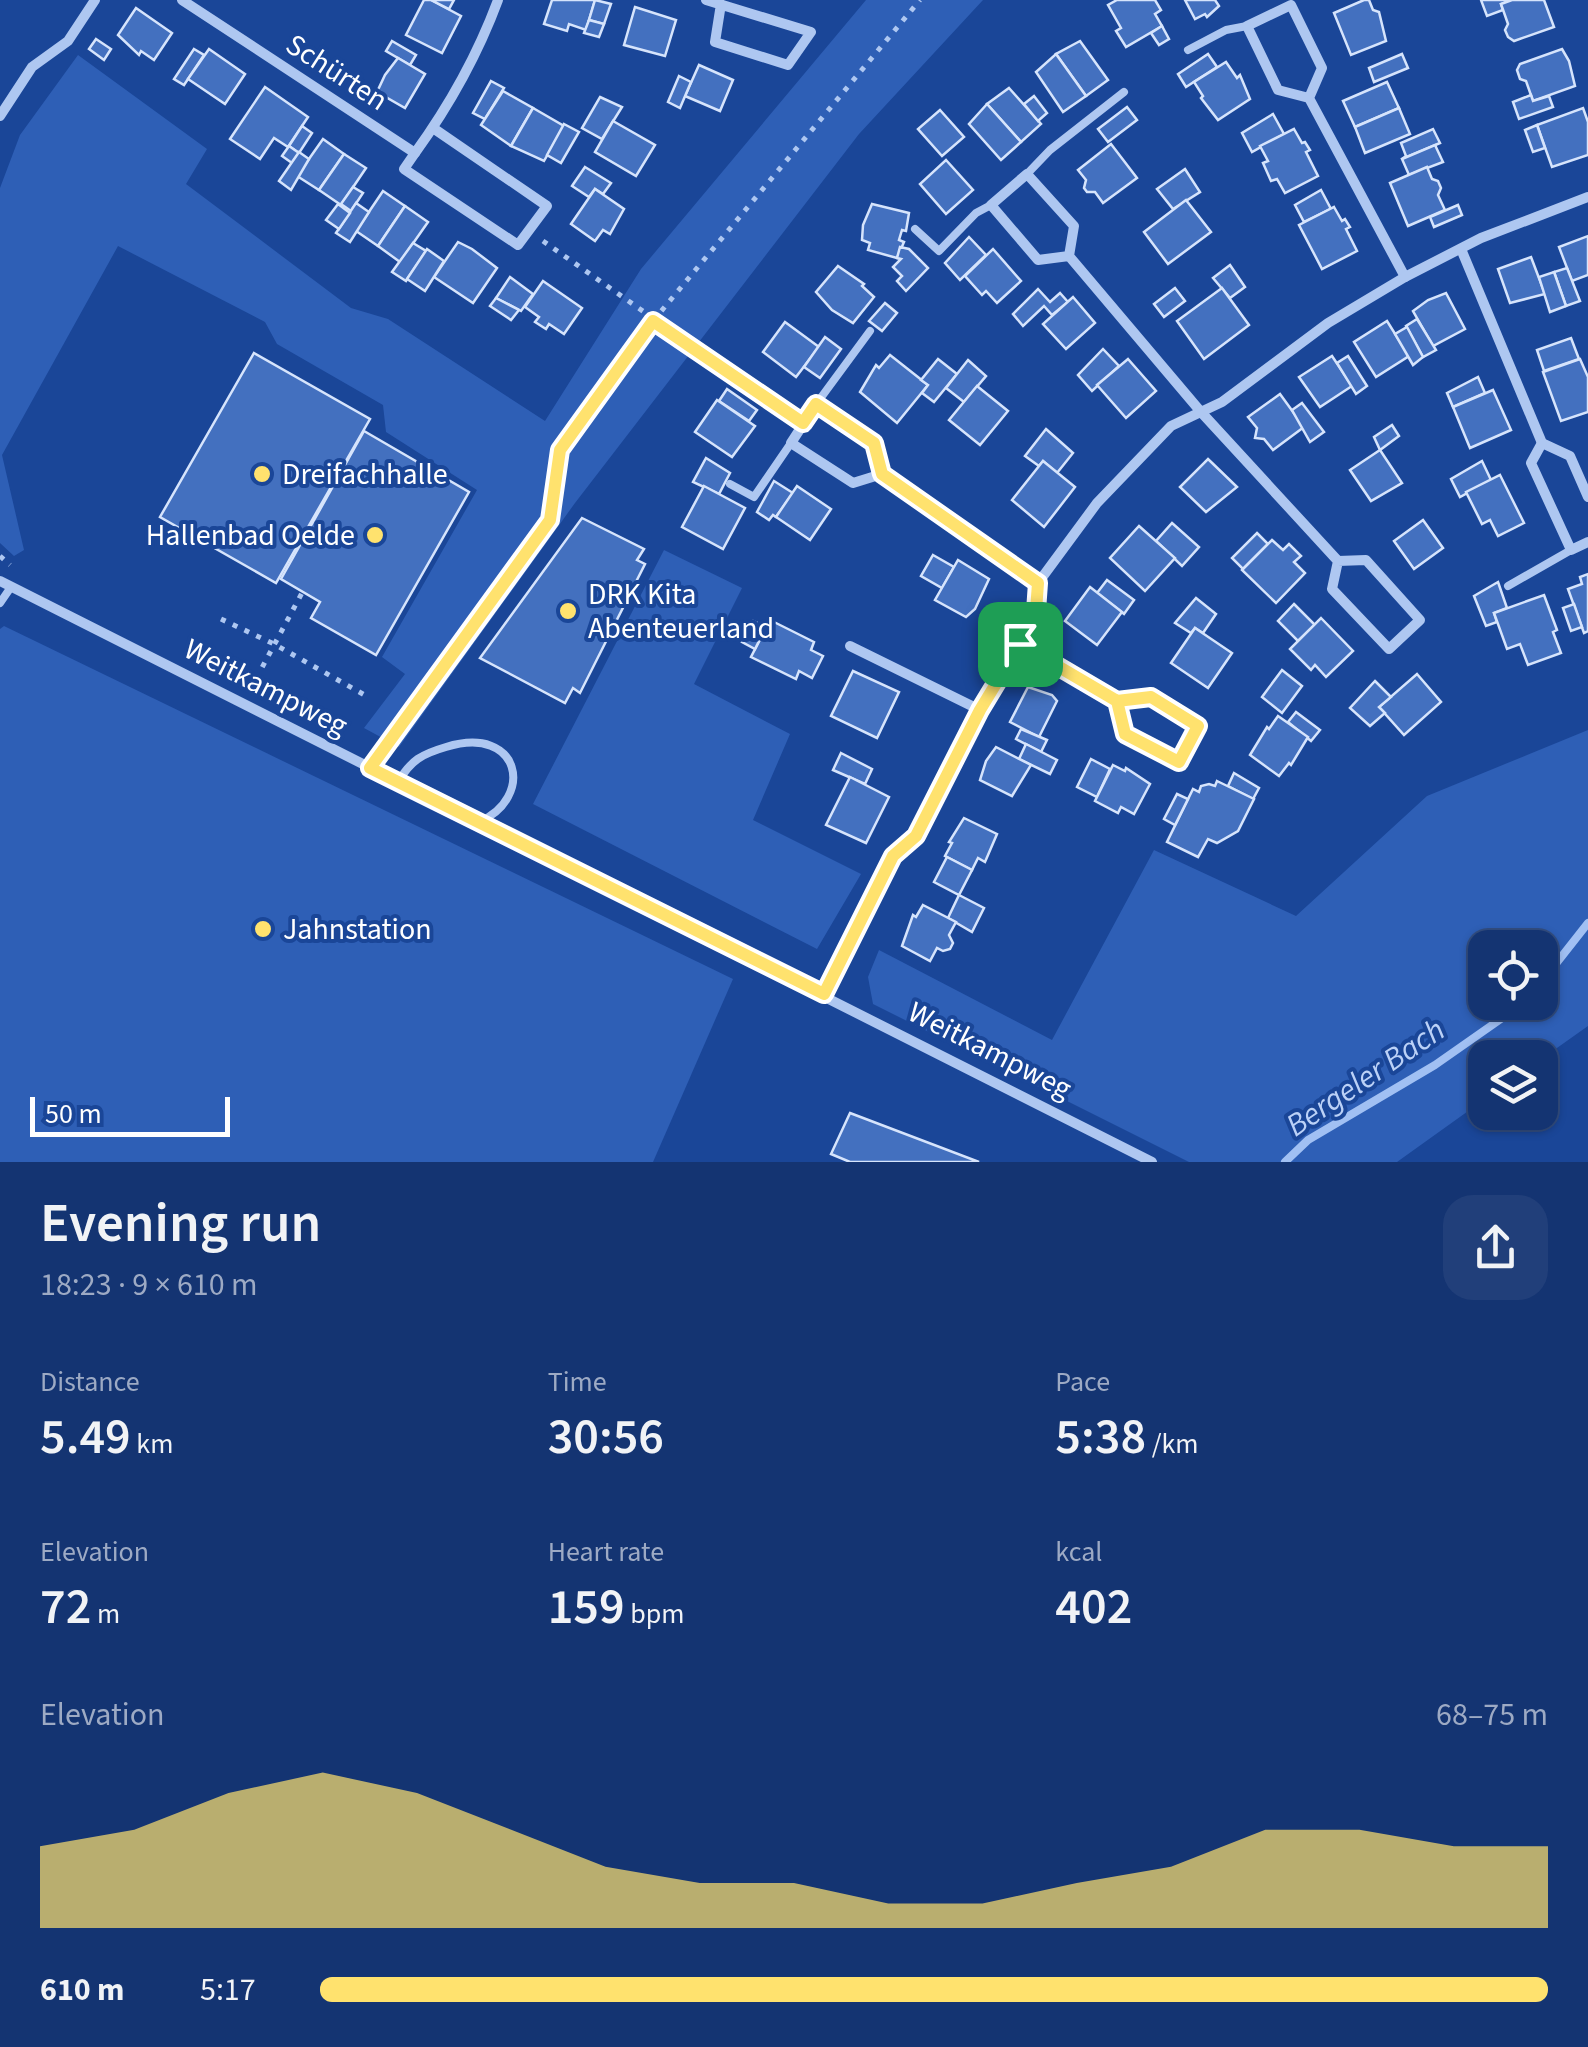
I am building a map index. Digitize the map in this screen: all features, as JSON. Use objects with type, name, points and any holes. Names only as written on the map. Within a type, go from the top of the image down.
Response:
[{"type":"street","points":[[0,116],[32,67],[68,41],[95,0]]},
{"type":"street","name":"Schürten","points":[[182,0],[415,153]]},
{"type":"street","points":[[433,128],[547,206],[518,245],[404,169],[433,128],[488,30],[498,0]]},
{"type":"street","points":[[706,0],[720,4],[811,32],[788,65],[715,42],[720,4]]},
{"type":"street","points":[[1309,98],[1322,68],[1293,3],[1248,26],[1278,90],[1309,98],[1405,277]]},
{"type":"street","points":[[1027,174],[1074,226],[1068,256],[1038,260],[991,205],[1027,174]]},
{"type":"street","points":[[824,994],[893,856],[916,836],[980,710],[1020,644],[1036,611],[1038,583],[1097,504],[1134,464],[1171,426],[1222,402],[1328,324],[1405,277],[1481,238],[1588,197]]},
{"type":"street","points":[[1460,249],[1542,443],[1570,456],[1588,496]]},
{"type":"street","points":[[1068,256],[1202,412],[1338,561],[1366,560],[1420,620],[1389,649],[1332,589],[1338,561]]},
{"type":"street","points":[[882,474],[852,483],[791,443],[816,404],[874,443],[882,474],[1038,583]]},
{"type":"street","points":[[1542,443],[1531,463],[1571,550],[1588,542]]},
{"type":"street","name":"Weitkampweg","points":[[6,584],[1152,1162]]},
{"type":"street","points":[[1020,644],[1117,701],[1151,697],[1198,726],[1179,762],[1125,734],[1117,701]]},
{"type":"street","points":[[850,646],[980,710]]},
{"type":"lane","points":[[1188,50],[1226,30],[1248,26]]},
{"type":"lane","points":[[1027,174],[1050,150],[1124,92]]},
{"type":"lane","points":[[914,229],[939,251],[976,214],[991,205]]},
{"type":"lane","points":[[816,404],[870,330]]},
{"type":"lane","points":[[730,484],[754,497],[791,443]]},
{"type":"lane","points":[[1508,586],[1571,550]]},
{"type":"lane","points":[[0,603],[6,584]]},
{"type":"lane","points":[[398,782],[414,759],[426,753],[465,741],[486,742],[509,760],[511,788],[494,816],[480,822]]},
{"type":"path","points":[[370,768],[550,520],[560,450],[653,321],[920,0]]},
{"type":"path","points":[[528,231],[803,423]]},
{"type":"path","points":[[242,704],[303,592]]},
{"type":"path","points":[[221,619],[370,698]]},
{"type":"shaded area","points":[[866,0],[983,0],[859,134],[575,503],[399,747],[364,728],[405,674],[382,657],[477,490],[386,432],[383,405],[277,344],[265,322],[118,246],[2,455],[24,550],[14,556],[0,543],[0,188],[20,135],[78,55],[207,149],[186,184],[351,308],[388,319],[545,421],[641,269]]},
{"type":"shaded area","points":[[664,550],[742,588],[694,684],[790,734],[753,820],[861,874],[817,949],[533,804]]},
{"type":"shaded area","name":"Jahnstation","points":[[4,626],[733,979],[653,1162],[0,1162],[0,629]]},
{"type":"shaded area","points":[[1588,730],[1588,1026],[1558,1047],[1558,1040],[1468,1040],[1468,1111],[1397,1162],[1189,1162],[873,1004],[868,977],[879,950],[1052,1040],[1154,850],[1296,916],[1427,796]]},
{"type":"building","points":[[424,0],[461,16],[442,53],[406,35]]},
{"type":"building","points":[[431,0],[454,0],[449,9]]},
{"type":"building","points":[[552,0],[595,0],[586,30],[569,24],[567,31],[544,24]]},
{"type":"building","points":[[595,0],[611,4],[604,24],[589,20]]},
{"type":"building","points":[[1117,0],[1155,0],[1161,10],[1155,14],[1162,26],[1126,47],[1108,5]]},
{"type":"building","points":[[1185,0],[1215,0],[1219,6],[1207,17],[1205,14],[1195,19]]},
{"type":"building","points":[[1369,0],[1373,10],[1379,12],[1386,41],[1351,55],[1334,13]]},
{"type":"building","points":[[1481,0],[1512,0],[1501,4],[1503,10],[1487,16]]},
{"type":"building","points":[[1544,0],[1554,27],[1514,41],[1505,30],[1508,24],[1501,4]]},
{"type":"building","points":[[635,7],[676,20],[665,56],[624,45]]},
{"type":"building","points":[[136,8],[172,33],[154,60],[141,51],[139,55],[118,35]]},
{"type":"building","points":[[589,20],[604,24],[599,37],[584,33]]},
{"type":"building","points":[[1162,26],[1169,39],[1159,45],[1151,33]]},
{"type":"building","points":[[96,39],[111,49],[104,60],[89,49]]},
{"type":"building","points":[[392,41],[416,55],[410,65],[386,51]]},
{"type":"building","points":[[1080,41],[1108,80],[1086,96],[1056,54]]},
{"type":"building","points":[[194,49],[204,55],[184,85],[174,79]]},
{"type":"building","points":[[209,49],[245,74],[225,104],[188,79]]},
{"type":"building","points":[[1562,49],[1575,86],[1533,101],[1526,81],[1520,79],[1520,64]]},
{"type":"building","points":[[1056,54],[1086,96],[1063,112],[1036,72]]},
{"type":"building","points":[[1208,54],[1217,67],[1186,87],[1178,74]]},
{"type":"building","points":[[1402,54],[1408,68],[1374,82],[1369,68]]},
{"type":"building","points":[[398,58],[425,74],[405,108],[377,92]]},
{"type":"building","points":[[1226,62],[1237,78],[1240,75],[1250,99],[1218,120],[1194,82]]},
{"type":"building","points":[[699,65],[733,80],[720,111],[685,96]]},
{"type":"building","points":[[679,76],[691,82],[680,108],[668,102]]},
{"type":"building","points":[[491,81],[504,88],[485,119],[473,113]]},
{"type":"building","points":[[1387,82],[1399,108],[1355,127],[1343,101]]},
{"type":"building","points":[[265,87],[308,117],[288,147],[274,138],[260,159],[230,139]]},
{"type":"building","points":[[1009,88],[1041,124],[1021,142],[987,104]]},
{"type":"building","points":[[503,91],[533,108],[511,146],[481,125]]},
{"type":"building","points":[[1531,95],[1533,101],[1549,96],[1553,107],[1519,119],[1513,102]]},
{"type":"building","points":[[1034,96],[1047,113],[1038,121],[1024,104]]},
{"type":"building","points":[[600,97],[622,107],[602,139],[582,128]]},
{"type":"building","points":[[987,104],[1021,142],[1001,160],[969,124]]},
{"type":"building","points":[[1127,107],[1137,120],[1108,142],[1098,129]]},
{"type":"building","points":[[533,108],[564,126],[544,161],[511,146]]},
{"type":"building","points":[[1399,108],[1410,134],[1365,153],[1355,127]]},
{"type":"building","points":[[1583,108],[1588,122],[1588,155],[1552,167],[1537,125]]},
{"type":"building","points":[[940,110],[964,137],[942,156],[918,129]]},
{"type":"building","points":[[1273,114],[1284,134],[1252,152],[1242,133]]},
{"type":"building","points":[[613,121],[655,145],[636,176],[595,152]]},
{"type":"building","points":[[564,124],[579,132],[561,163],[547,155]]},
{"type":"building","points":[[1537,125],[1545,148],[1533,152],[1525,130]]},
{"type":"building","points":[[302,126],[312,133],[299,153],[289,146]]},
{"type":"building","points":[[1294,129],[1310,150],[1306,152],[1318,176],[1285,193],[1277,179],[1271,181],[1263,163],[1268,161],[1260,146]]},
{"type":"building","points":[[1433,129],[1440,143],[1402,159],[1406,156],[1401,143]]},
{"type":"building","points":[[323,139],[344,154],[319,190],[297,176]]},
{"type":"building","points":[[1111,144],[1137,178],[1103,203],[1095,192],[1087,192],[1086,180],[1078,170]]},
{"type":"building","points":[[1435,145],[1443,162],[1409,175],[1402,159]]},
{"type":"building","points":[[289,146],[299,153],[292,163],[282,156]]},
{"type":"building","points":[[299,152],[309,159],[291,190],[279,181]]},
{"type":"building","points":[[344,154],[366,168],[341,205],[319,190]]},
{"type":"building","points":[[946,160],[973,190],[946,214],[920,184]]},
{"type":"building","points":[[585,167],[611,183],[603,194],[595,189],[589,197],[572,186]]},
{"type":"building","points":[[1427,167],[1441,188],[1438,195],[1445,210],[1408,226],[1390,183]]},
{"type":"building","points":[[1185,169],[1200,192],[1173,209],[1157,189]]},
{"type":"building","points":[[353,187],[363,193],[351,211],[341,204]]},
{"type":"building","points":[[595,189],[624,209],[610,234],[603,230],[595,241],[571,224]]},
{"type":"building","points":[[1321,190],[1331,209],[1304,222],[1295,205]]},
{"type":"building","points":[[383,191],[405,206],[378,246],[356,231]]},
{"type":"building","points":[[1186,200],[1211,232],[1168,264],[1144,232]]},
{"type":"building","points":[[356,203],[369,212],[350,242],[336,233]]},
{"type":"building","points":[[338,204],[350,213],[339,229],[326,220]]},
{"type":"building","points":[[872,204],[909,213],[897,258],[868,250],[870,243],[862,240],[863,225]]},
{"type":"building","points":[[1458,205],[1462,215],[1434,227],[1430,217]]},
{"type":"building","points":[[405,206],[428,222],[400,262],[378,246]]},
{"type":"building","points":[[1334,207],[1350,227],[1346,229],[1357,251],[1322,269],[1299,225]]},
{"type":"building","points":[[1588,236],[1588,275],[1572,281],[1559,247]]},
{"type":"building","points":[[969,237],[986,255],[960,280],[945,263]]},
{"type":"building","points":[[458,242],[497,268],[473,303],[434,277]]},
{"type":"building","points":[[413,243],[426,251],[406,281],[392,272]]},
{"type":"building","points":[[900,247],[909,249],[928,268],[906,291],[897,281],[902,276],[893,267],[901,259],[897,258]]},
{"type":"building","points":[[427,249],[444,261],[425,291],[407,279]]},
{"type":"building","points":[[993,249],[1021,281],[997,303],[986,291],[982,295],[965,276]]},
{"type":"building","points":[[1531,257],[1545,294],[1510,303],[1498,269]]},
{"type":"building","points":[[1230,265],[1245,287],[1230,298],[1213,278]]},
{"type":"building","points":[[838,266],[864,284],[874,297],[853,323],[832,310],[816,292]]},
{"type":"building","points":[[1567,268],[1580,301],[1566,306],[1554,272]]},
{"type":"building","points":[[1554,272],[1566,306],[1550,312],[1539,277]]},
{"type":"building","points":[[510,277],[533,294],[521,311],[496,298]]},
{"type":"building","points":[[543,281],[582,308],[564,334],[549,324],[546,329],[535,322],[539,317],[525,307]]},
{"type":"building","points":[[1175,288],[1185,301],[1164,317],[1154,304]]},
{"type":"building","points":[[1222,288],[1249,325],[1204,359],[1177,321]]},
{"type":"building","points":[[1038,289],[1050,302],[1060,293],[1068,302],[1052,315],[1044,306],[1023,326],[1013,314]]},
{"type":"building","points":[[1446,293],[1465,329],[1433,346],[1413,311]]},
{"type":"building","points":[[1073,297],[1095,323],[1066,349],[1043,324]]},
{"type":"building","points":[[496,298],[519,310],[511,320],[490,306]]},
{"type":"building","points":[[885,303],[897,313],[882,331],[869,321]]},
{"type":"building","points":[[1417,319],[1436,350],[1423,357],[1406,326]]},
{"type":"building","points":[[1387,321],[1409,356],[1376,377],[1354,342]]},
{"type":"building","points":[[785,322],[819,347],[796,377],[763,352]]},
{"type":"building","points":[[1407,327],[1423,357],[1413,365],[1395,334]]},
{"type":"building","points":[[825,337],[841,349],[820,378],[804,367]]},
{"type":"building","points":[[1571,338],[1579,359],[1544,371],[1537,350]]},
{"type":"building","points":[[1103,349],[1119,366],[1092,391],[1078,375]]},
{"type":"building","name":"Dreifachhalle","points":[[254,353],[370,419],[276,583],[160,517]]},
{"type":"building","points":[[890,355],[928,385],[897,423],[860,392],[876,365],[879,368]]},
{"type":"building","points":[[1332,356],[1352,386],[1320,407],[1299,377]]},
{"type":"building","points":[[1348,356],[1367,386],[1356,394],[1337,363]]},
{"type":"building","points":[[938,359],[957,374],[934,402],[922,393],[928,385],[921,380]]},
{"type":"building","points":[[1128,359],[1156,391],[1126,418],[1097,385]]},
{"type":"building","points":[[1580,359],[1588,377],[1588,412],[1561,421],[1543,372]]},
{"type":"building","points":[[968,360],[986,376],[964,402],[946,388]]},
{"type":"building","points":[[1478,377],[1485,393],[1453,407],[1447,393]]},
{"type":"building","points":[[977,386],[1008,411],[980,445],[949,420]]},
{"type":"building","points":[[727,389],[757,410],[749,421],[719,401]]},
{"type":"building","points":[[1493,390],[1511,430],[1470,448],[1453,407]]},
{"type":"building","points":[[1280,394],[1304,427],[1273,450],[1264,439],[1255,438],[1257,428],[1248,417]]},
{"type":"building","points":[[717,400],[755,426],[732,457],[695,432]]},
{"type":"building","points":[[1302,403],[1324,432],[1310,442],[1292,410]]},
{"type":"building","points":[[1392,425],[1399,436],[1380,450],[1374,437]]},
{"type":"building","points":[[1046,429],[1073,453],[1057,473],[1043,461],[1039,466],[1025,456]]},
{"type":"building","name":"Hallenbad Oelde","points":[[364,431],[469,492],[376,655],[311,618],[320,602],[281,579]]},
{"type":"building","points":[[1380,450],[1402,483],[1371,501],[1350,470]]},
{"type":"building","points":[[706,458],[730,473],[719,494],[693,482]]},
{"type":"building","points":[[1208,459],[1237,487],[1206,512],[1180,487]]},
{"type":"building","points":[[1043,461],[1075,487],[1044,527],[1012,500]]},
{"type":"building","points":[[1482,461],[1491,480],[1460,497],[1451,479]]},
{"type":"building","points":[[1500,475],[1524,523],[1498,536],[1490,520],[1482,524],[1466,492]]},
{"type":"building","points":[[774,481],[793,493],[776,517],[773,515],[769,520],[757,512]]},
{"type":"building","points":[[704,486],[745,508],[723,549],[682,527]]},
{"type":"building","points":[[797,486],[831,509],[810,540],[776,517]]},
{"type":"building","name":"DRK Kita Abenteuerland","points":[[582,518],[644,549],[637,560],[645,564],[580,693],[573,688],[565,703],[480,658]]},
{"type":"building","points":[[1423,520],[1443,548],[1414,569],[1394,541]]},
{"type":"building","points":[[1172,523],[1199,547],[1182,566],[1156,541]]},
{"type":"building","points":[[1139,526],[1175,558],[1145,591],[1110,558]]},
{"type":"building","points":[[1257,533],[1268,544],[1243,569],[1232,558]]},
{"type":"building","points":[[1272,540],[1283,550],[1289,544],[1301,556],[1294,562],[1305,573],[1276,603],[1242,570]]},
{"type":"building","points":[[933,555],[954,567],[942,588],[921,576]]},
{"type":"building","points":[[958,560],[989,579],[975,609],[966,617],[935,600]]},
{"type":"building","points":[[1588,574],[1588,631],[1584,633],[1568,589],[1582,584],[1580,577]]},
{"type":"building","points":[[1107,580],[1134,600],[1124,614],[1097,593]]},
{"type":"building","points":[[1498,582],[1507,608],[1494,613],[1497,622],[1486,626],[1474,596]]},
{"type":"building","points":[[1090,587],[1122,612],[1097,645],[1065,621]]},
{"type":"building","points":[[1544,595],[1561,653],[1528,665],[1520,644],[1507,649],[1494,613]]},
{"type":"building","points":[[1196,598],[1216,614],[1203,633],[1195,628],[1191,633],[1175,623]]},
{"type":"building","points":[[1294,604],[1315,625],[1298,641],[1278,621]]},
{"type":"building","points":[[1574,604],[1582,627],[1571,631],[1563,608]]},
{"type":"building","points":[[1321,618],[1353,651],[1326,677],[1315,665],[1311,670],[1290,649]]},
{"type":"building","points":[[770,620],[814,642],[811,650],[823,656],[812,678],[799,671],[796,679],[751,657]]},
{"type":"building","points":[[753,621],[766,627],[755,649],[742,642]]},
{"type":"building","points":[[1195,628],[1232,653],[1208,688],[1171,663]]},
{"type":"building","points":[[1282,670],[1302,686],[1282,713],[1262,697]]},
{"type":"building","points":[[853,671],[899,692],[877,738],[831,716]]},
{"type":"building","points":[[1417,674],[1441,702],[1404,735],[1379,707]]},
{"type":"building","points":[[1375,681],[1391,697],[1379,707],[1385,713],[1370,726],[1350,708]]},
{"type":"building","points":[[1028,687],[1052,695],[1057,701],[1039,737],[1010,722]]},
{"type":"building","points":[[1296,712],[1320,730],[1311,741],[1288,722]]},
{"type":"building","points":[[1278,716],[1308,737],[1291,765],[1279,776],[1250,755]]},
{"type":"building","points":[[1021,729],[1047,740],[1041,752],[1016,739]]},
{"type":"building","points":[[1026,744],[1057,760],[1050,774],[1019,759]]},
{"type":"building","points":[[996,747],[1031,765],[1012,796],[980,780]]},
{"type":"building","points":[[841,753],[872,769],[865,784],[833,770]]},
{"type":"building","points":[[1091,759],[1110,769],[1097,797],[1077,787]]},
{"type":"building","points":[[1113,765],[1125,771],[1126,768],[1150,784],[1134,814],[1121,807],[1118,813],[1095,801]]},
{"type":"building","points":[[1234,773],[1259,788],[1253,799],[1228,786]]},
{"type":"building","points":[[850,777],[889,797],[866,843],[826,825]]},
{"type":"building","points":[[1217,781],[1254,799],[1238,831],[1217,843],[1208,839],[1198,857],[1167,842],[1193,789],[1199,792],[1201,786],[1215,786]]},
{"type":"building","points":[[1177,794],[1188,799],[1175,825],[1164,819]]},
{"type":"building","points":[[964,818],[997,834],[985,862],[978,858],[972,870],[945,856]]},
{"type":"building","points":[[947,857],[972,870],[959,895],[934,882]]},
{"type":"building","points":[[959,895],[984,908],[972,932],[948,918]]},
{"type":"building","points":[[923,905],[956,922],[949,935],[953,943],[950,949],[937,948],[930,961],[902,946],[913,915],[916,917]]},
{"type":"building","points":[[850,1113],[979,1162],[850,1162],[831,1154]]},
{"type":"waterway","name":"Bergeler Bach","points":[[1558,961],[1588,923]]},
{"type":"waterway","name":"Bergeler Bach","points":[[1285,1162],[1308,1140],[1435,1065],[1499,1020]]},
{"type":"place","name":"Dreifachhalle","points":[[262,474]]},
{"type":"place","name":"Hallenbad Oelde","points":[[375,535]]},
{"type":"place","name":"DRK Kita Abenteuerland","points":[[568,611]]},
{"type":"place","name":"Jahnstation","points":[[263,929]]},
{"type":"route","points":[[1020,644],[980,710],[916,836],[893,856],[824,994],[370,768],[550,520],[560,450],[653,321],[803,423],[816,404],[874,443],[882,474],[1038,583],[1036,611],[1020,644],[1117,701],[1125,734],[1179,762],[1198,726],[1151,697],[1117,701],[1020,644]]}]
